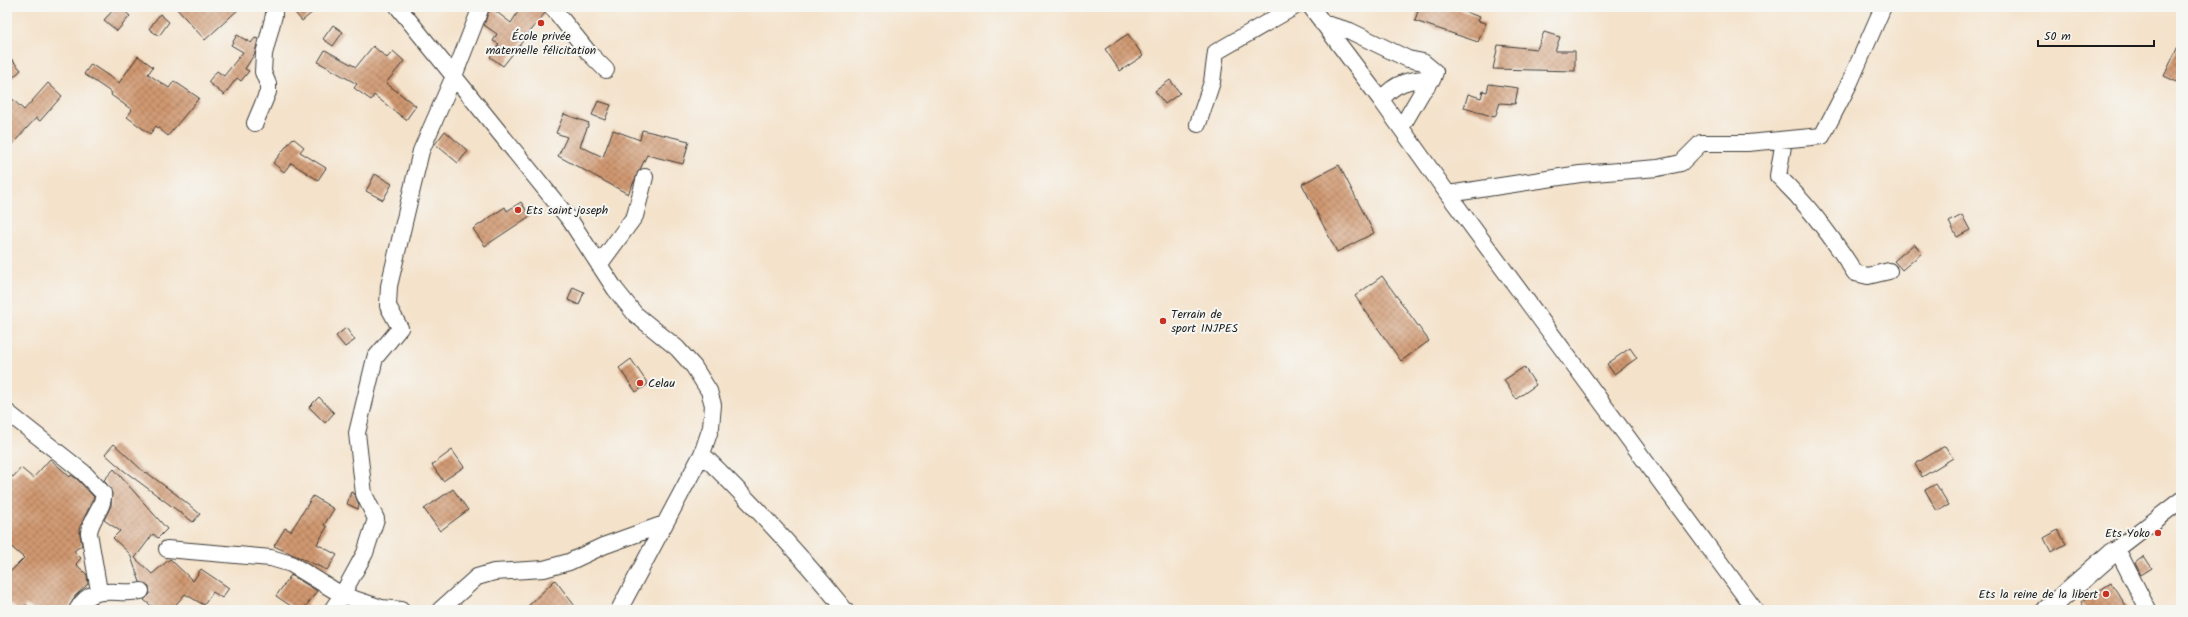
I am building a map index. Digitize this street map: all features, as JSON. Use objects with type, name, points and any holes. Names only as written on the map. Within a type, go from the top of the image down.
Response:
[{"type":"street","points":[[255,123],[268,92],[268,84],[263,72],[264,54],[274,7]]},
{"type":"street","points":[[398,7],[570,220],[599,265],[635,314],[677,348],[694,367],[709,391],[713,405],[711,427],[702,454],[619,610]]},
{"type":"street","points":[[332,610],[365,553],[376,519],[364,494],[357,433],[375,358],[400,328],[388,306],[389,286],[421,151],[454,76],[481,7]]},
{"type":"street","points":[[552,7],[589,53],[606,70]]},
{"type":"street","points":[[1198,124],[1212,82],[1216,52],[1294,7]]},
{"type":"street","points":[[1311,7],[1381,100],[1448,194],[1755,610]]},
{"type":"street","points":[[1448,194],[1580,174],[1658,168],[1681,162],[1701,144],[1784,140],[1822,136],[1850,82],[1883,7]]},
{"type":"street","points":[[1322,23],[1350,31],[1408,60],[1423,62],[1435,72],[1433,78],[1422,92],[1400,128]]},
{"type":"street","points":[[1381,100],[1390,88],[1399,84],[1433,78]]},
{"type":"street","points":[[1784,140],[1778,176],[1795,192],[1823,226],[1855,273],[1868,276],[1889,271]]},
{"type":"street","points":[[599,265],[635,216],[645,177]]},
{"type":"street","points":[[7,412],[83,472],[104,493],[102,501],[89,524],[89,533],[99,591]]},
{"type":"street","points":[[702,454],[758,511],[821,580],[845,610]]},
{"type":"street","points":[[2047,610],[2115,551],[2181,500]]},
{"type":"street","points":[[440,610],[477,577],[494,572],[544,569],[569,562],[603,546],[664,524]]},
{"type":"street","points":[[167,549],[271,558],[291,564],[342,595],[382,608],[401,610]]},
{"type":"street","points":[[2115,551],[2148,610]]},
{"type":"street","points":[[77,610],[88,597],[99,591],[129,593],[141,591]]},
{"type":"building","points":[[116,7],[120,7],[130,16],[117,31],[104,20]]},
{"type":"building","points":[[175,7],[241,7],[205,40]]},
{"type":"building","points":[[290,7],[319,7],[302,21]]},
{"type":"building","points":[[490,7],[511,23],[521,7],[539,7],[545,13],[503,66],[490,57],[499,44],[493,41],[497,34],[484,25]]},
{"type":"building","points":[[1419,7],[1451,7],[1480,17],[1478,21],[1486,23],[1478,42],[1415,21]]},
{"type":"building","points":[[160,14],[169,22],[159,36],[149,29]]},
{"type":"building","points":[[333,25],[343,32],[333,46],[323,39]]},
{"type":"building","points":[[1544,32],[1560,37],[1555,51],[1575,51],[1575,71],[1493,69],[1498,45],[1537,49]]},
{"type":"building","points":[[1128,34],[1143,56],[1120,71],[1105,49]]},
{"type":"building","points":[[237,35],[251,43],[255,38],[258,39],[255,53],[245,69],[249,71],[241,81],[237,78],[224,95],[208,82],[217,71],[224,76],[243,52],[231,45]]},
{"type":"building","points":[[2181,40],[2181,84],[2164,76]]},
{"type":"building","points":[[373,46],[387,58],[393,51],[404,61],[386,83],[416,106],[406,120],[374,95],[371,100],[354,88],[357,84],[318,62],[325,50],[356,67]]},
{"type":"building","points":[[7,54],[21,70],[7,83]]},
{"type":"building","points":[[138,56],[153,67],[148,74],[169,88],[174,81],[199,98],[168,136],[156,126],[150,134],[127,117],[132,110],[111,95],[112,93],[84,74],[91,64],[119,83]]},
{"type":"building","points":[[1170,80],[1180,93],[1165,104],[1155,91]]},
{"type":"building","points":[[48,83],[62,96],[40,121],[36,118],[7,150],[7,94],[24,110]]},
{"type":"building","points":[[1489,84],[1518,88],[1515,104],[1500,103],[1495,117],[1464,108],[1468,94],[1481,98],[1483,91],[1487,92]]},
{"type":"building","points":[[598,101],[611,105],[605,120],[592,115]]},
{"type":"building","points":[[564,114],[589,123],[580,146],[603,157],[613,130],[640,140],[642,130],[689,141],[683,164],[647,155],[628,194],[558,156],[567,137],[556,133]]},
{"type":"building","points":[[445,131],[468,151],[458,163],[435,144]]},
{"type":"building","points":[[293,138],[304,147],[300,152],[326,168],[318,180],[291,163],[284,172],[273,163]]},
{"type":"building","points":[[1339,165],[1374,233],[1337,252],[1302,184]]},
{"type":"building","points":[[375,174],[392,184],[383,200],[366,191]]},
{"type":"building","points":[[521,202],[530,216],[485,246],[473,229],[505,207],[507,211]]},
{"type":"building","points":[[1962,215],[1970,230],[1957,237],[1949,222]]},
{"type":"building","points":[[1914,244],[1922,253],[1902,270],[1894,261]]},
{"type":"building","points":[[1382,276],[1429,341],[1401,361],[1355,296]]},
{"type":"building","points":[[573,287],[584,292],[579,305],[568,300]]},
{"type":"building","points":[[346,328],[355,340],[345,347],[336,336]]},
{"type":"building","points":[[1630,348],[1637,358],[1614,374],[1607,364]]},
{"type":"building","points":[[631,359],[648,384],[636,392],[619,368]]},
{"type":"building","points":[[1524,367],[1536,385],[1516,399],[1504,380]]},
{"type":"building","points":[[319,397],[334,413],[325,423],[309,407]]},
{"type":"building","points":[[114,444],[145,473],[146,472],[177,495],[200,514],[193,522],[123,470],[105,454]]},
{"type":"building","points":[[1945,446],[1953,458],[1922,477],[1915,464]]},
{"type":"building","points":[[452,450],[464,467],[443,481],[432,465]]},
{"type":"building","points":[[50,459],[70,477],[71,475],[77,479],[94,497],[79,529],[82,545],[74,551],[81,558],[76,564],[87,575],[88,584],[75,596],[68,610],[35,610],[26,605],[22,610],[18,610],[7,600],[7,575],[24,558],[7,543],[7,472],[13,477],[21,468],[33,478]]},
{"type":"building","points":[[114,469],[167,529],[158,538],[153,534],[135,558],[152,574],[170,559],[193,581],[201,569],[229,588],[222,598],[213,592],[204,605],[185,594],[171,610],[156,610],[144,600],[150,594],[149,586],[140,582],[130,554],[113,538],[120,531],[104,520],[111,506],[112,493],[104,480]]},
{"type":"building","points":[[1936,484],[1949,505],[1937,511],[1925,490]]},
{"type":"building","points":[[453,489],[468,510],[440,531],[424,509]]},
{"type":"building","points":[[351,492],[354,493],[359,505],[358,509],[347,504]]},
{"type":"building","points":[[313,496],[334,509],[324,525],[327,527],[317,544],[337,555],[327,570],[274,546],[285,528],[291,531]]},
{"type":"building","points":[[2058,530],[2066,544],[2051,552],[2044,538]]},
{"type":"building","points":[[2144,556],[2152,568],[2141,575],[2135,563]]},
{"type":"building","points":[[291,575],[317,591],[303,610],[297,610],[276,596]]},
{"type":"building","points":[[555,580],[578,610],[524,610]]},
{"type":"building","points":[[2111,583],[2129,610],[2086,610],[2081,602]]},
{"type":"building","points":[[96,603],[103,610],[89,610],[90,608]]},
{"type":"place","name":"École privée maternelle félicitation","points":[[541,23]]},
{"type":"place","name":"Ets saint joseph","points":[[518,210]]},
{"type":"place","name":"Terrain de sport INJPES","points":[[1163,321]]},
{"type":"place","name":"Celau","points":[[640,383]]},
{"type":"place","name":"Ets Yoko","points":[[2158,533]]},
{"type":"place","name":"Ets la reine de la libert","points":[[2106,594]]}]
